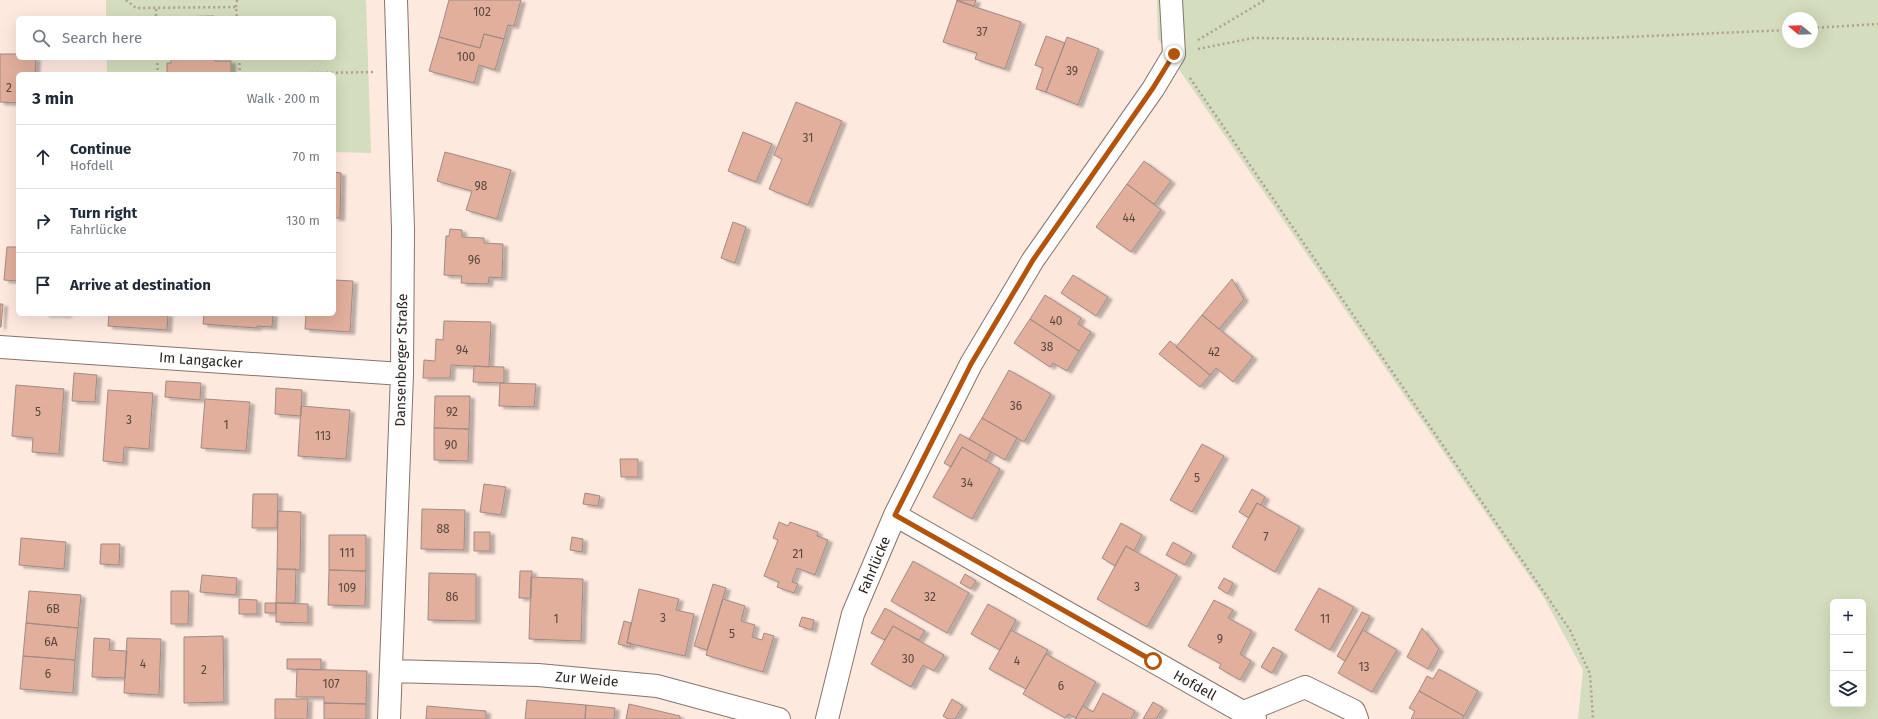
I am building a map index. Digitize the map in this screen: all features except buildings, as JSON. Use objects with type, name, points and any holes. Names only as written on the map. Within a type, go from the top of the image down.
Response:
[{"type":"street","name":"Dansenberger Straße","points":[[389,719],[402,374],[403,229],[396,0]]},
{"type":"street","points":[[1172,0],[1174,54]]},
{"type":"street","name":"Fahrlücke","points":[[827,719],[853,614],[895,515],[971,364],[1033,260],[1153,88],[1174,54]]},
{"type":"street","name":"Im Langacker","points":[[0,347],[402,374]]},
{"type":"street","name":"Hofdell","points":[[895,515],[1250,716],[1305,687],[1354,711],[1357,719]]},
{"type":"street","name":"Zur Weide","points":[[391,671],[538,675],[657,686],[779,719]]},
{"type":"path","points":[[126,0],[136,8],[236,7]]},
{"type":"path","points":[[237,0],[237,16]]},
{"type":"path","points":[[1174,54],[1265,0]]},
{"type":"path","points":[[156,9],[156,16]]},
{"type":"path","points":[[1818,28],[1878,24]]},
{"type":"path","points":[[1174,54],[1253,38],[1428,40],[1603,38],[1782,30]]},
{"type":"path","points":[[1174,54],[1570,630],[1590,674],[1593,719]]},
{"type":"path","points":[[157,60],[158,72]]},
{"type":"path","points":[[239,60],[240,72]]},
{"type":"path","points":[[336,72],[398,71]]},
{"type":"green space","points":[[106,0],[366,0],[371,153],[336,152],[336,72],[107,72],[107,60],[336,60],[336,16],[106,16]]},
{"type":"green space","points":[[1157,0],[1878,0],[1878,719],[1578,719],[1583,670],[1543,596],[1158,39]]},
{"type":"route","points":[[1153,661],[895,515],[940,422],[971,364],[1033,260],[1153,88],[1174,54]]}]
